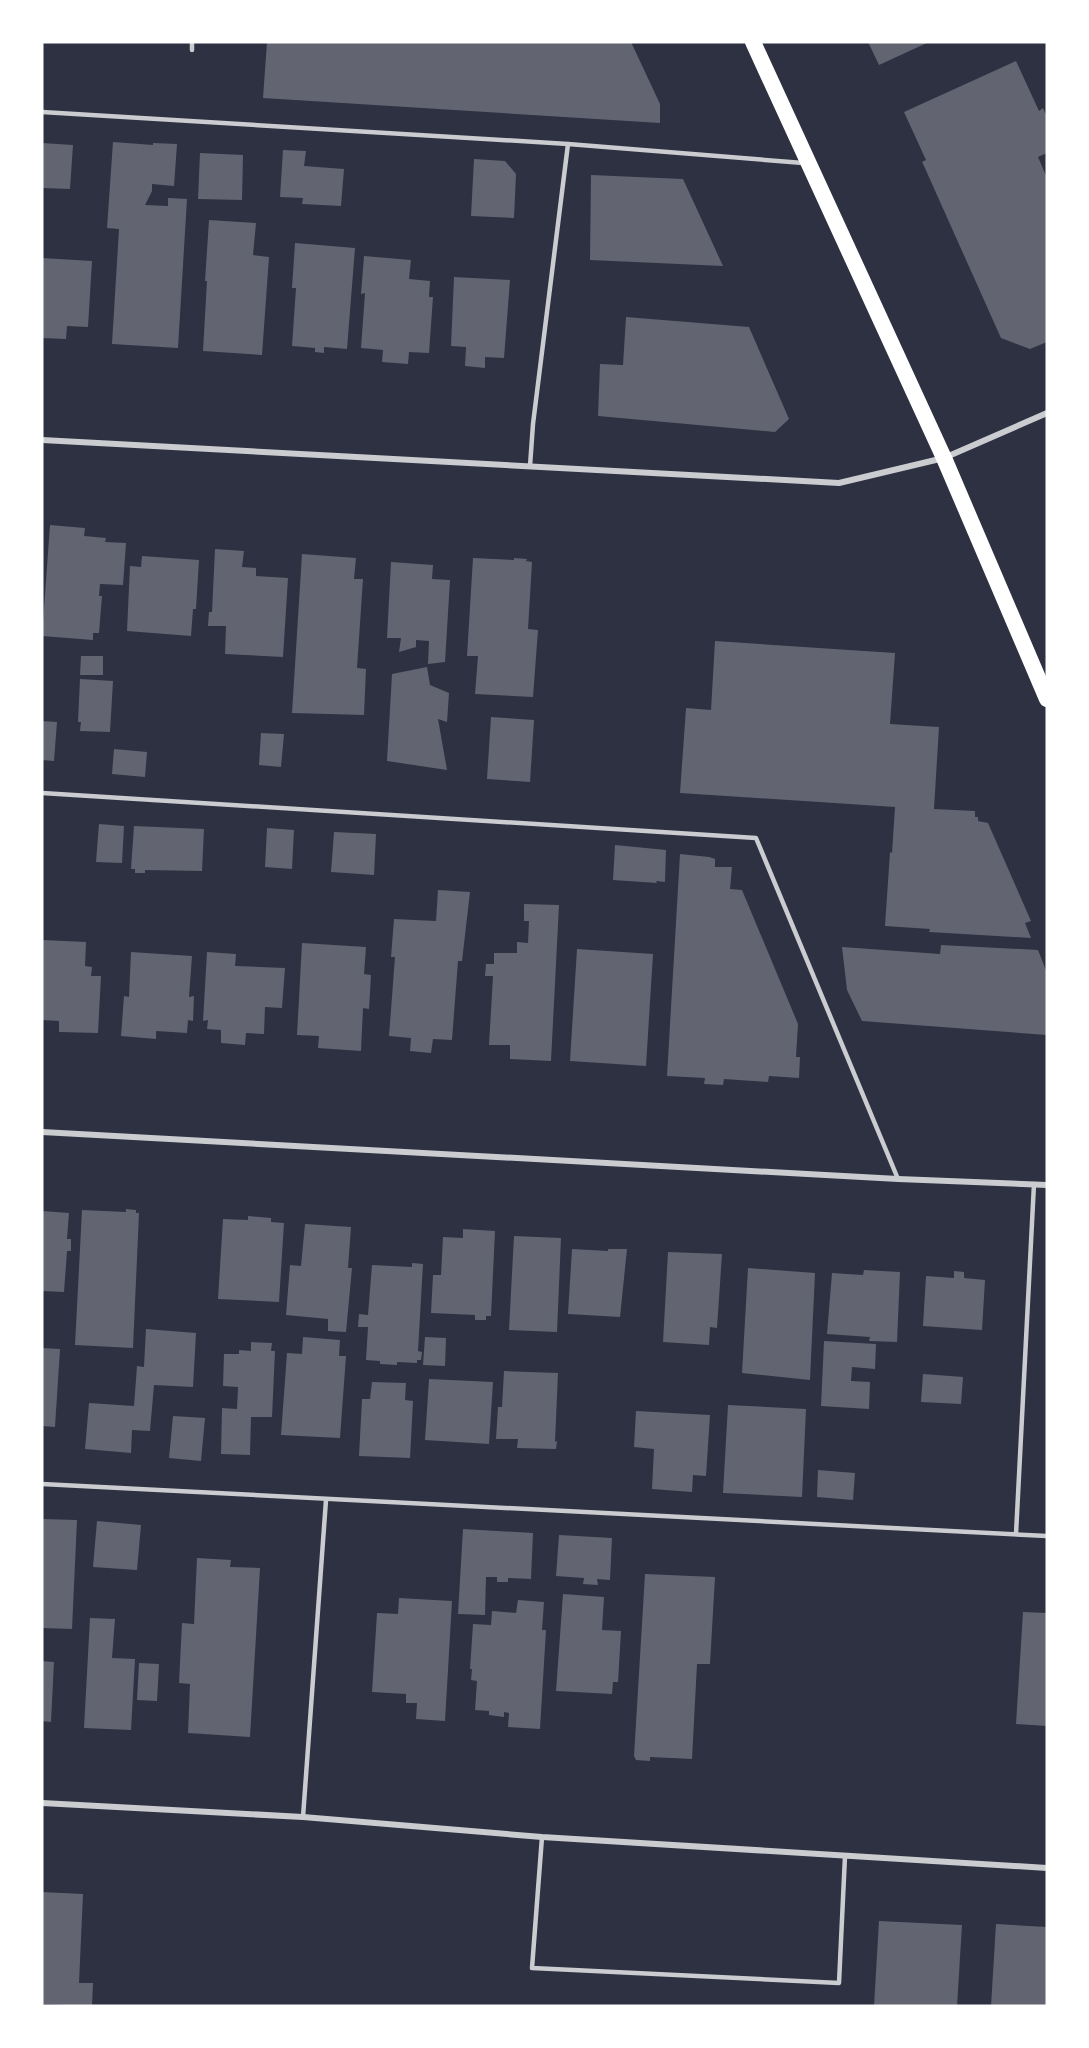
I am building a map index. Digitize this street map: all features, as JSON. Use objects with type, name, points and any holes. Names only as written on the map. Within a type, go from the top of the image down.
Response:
[{"type":"highway","points":[[753,42],[944,458],[1047,699]]},
{"type":"street","points":[[42,440],[839,483],[944,458],[1047,412]]},
{"type":"street","points":[[42,1132],[898,1179],[1047,1185]]},
{"type":"street","points":[[42,1803],[303,1817],[542,1837],[1047,1868]]},
{"type":"lane","points":[[192,42],[192,50]]},
{"type":"lane","points":[[42,112],[568,144],[809,163]]},
{"type":"lane","points":[[530,466],[534,412],[568,144]]},
{"type":"lane","points":[[42,793],[756,838],[898,1179]]},
{"type":"lane","points":[[1016,1534],[1034,1184]]},
{"type":"lane","points":[[42,1484],[1047,1536]]},
{"type":"lane","points":[[303,1817],[326,1500]]},
{"type":"lane","points":[[542,1837],[532,1968],[839,1983],[845,1856]]},
{"type":"building","points":[[267,42],[631,42],[660,104],[660,123],[263,98]]},
{"type":"building","points":[[868,42],[929,42],[879,65]]},
{"type":"building","points":[[1016,61],[1039,111],[1043,108],[1047,117],[1047,153],[1038,157],[1047,178],[1047,342],[1030,349],[1001,338],[922,162],[926,160],[904,112]]},
{"type":"building","points":[[113,142],[177,144],[174,186],[152,184],[152,191],[145,205],[168,206],[168,198],[187,199],[178,348],[112,344],[119,229],[107,228]]},
{"type":"building","points":[[42,143],[73,145],[70,189],[42,188]]},
{"type":"building","points":[[283,150],[306,151],[304,166],[344,169],[341,206],[302,204],[303,198],[280,197]]},
{"type":"building","points":[[200,153],[243,155],[242,200],[198,199]]},
{"type":"building","points":[[474,159],[505,161],[516,174],[514,218],[471,216]]},
{"type":"building","points":[[591,175],[683,179],[723,266],[590,260]]},
{"type":"building","points":[[209,220],[256,223],[253,255],[269,257],[262,355],[203,351]]},
{"type":"building","points":[[295,243],[355,248],[347,349],[324,347],[324,353],[315,352],[315,348],[292,346],[296,288],[292,288]]},
{"type":"building","points":[[364,256],[411,260],[409,279],[430,281],[429,297],[433,297],[429,353],[409,352],[408,364],[382,362],[383,350],[361,348],[365,293],[361,294]]},
{"type":"building","points":[[42,258],[92,261],[88,327],[67,326],[66,339],[42,338]]},
{"type":"building","points":[[454,277],[510,280],[504,358],[485,357],[485,368],[465,366],[466,347],[451,346]]},
{"type":"building","points":[[626,317],[749,327],[789,419],[775,432],[598,416],[600,364],[623,365]]},
{"type":"building","points":[[50,525],[85,528],[84,536],[106,538],[105,542],[126,543],[123,585],[100,584],[99,596],[102,596],[99,633],[93,633],[93,640],[42,636]]},
{"type":"building","points":[[215,549],[244,551],[242,567],[256,568],[256,576],[288,578],[283,657],[225,654],[226,626],[208,626],[209,612],[212,612]]},
{"type":"building","points":[[302,554],[356,558],[354,579],[363,579],[357,668],[366,669],[364,715],[292,713]]},
{"type":"building","points":[[142,556],[199,560],[196,609],[193,609],[191,636],[127,631],[130,566],[141,567]]},
{"type":"building","points":[[473,558],[514,560],[514,558],[527,559],[526,561],[532,562],[528,629],[538,630],[533,697],[475,694],[478,656],[467,656]]},
{"type":"building","points":[[391,562],[433,565],[432,579],[450,580],[445,662],[428,664],[429,641],[416,640],[416,647],[399,652],[401,638],[387,638]]},
{"type":"building","points":[[715,641],[895,653],[890,724],[939,727],[934,809],[975,811],[978,821],[988,823],[1031,921],[1025,923],[1031,938],[929,932],[930,929],[885,926],[895,807],[680,793],[686,708],[711,710]]},
{"type":"building","points":[[81,656],[103,656],[103,675],[80,675]]},
{"type":"building","points":[[427,667],[430,685],[449,693],[447,722],[438,719],[447,770],[387,761],[392,674]]},
{"type":"building","points":[[80,679],[113,681],[110,732],[80,731],[81,722],[78,722]]},
{"type":"building","points":[[491,717],[534,720],[530,782],[487,779]]},
{"type":"building","points":[[42,721],[57,722],[54,761],[42,760]]},
{"type":"building","points":[[261,733],[284,734],[281,767],[259,765]]},
{"type":"building","points":[[114,749],[147,752],[145,777],[112,774]]},
{"type":"building","points":[[99,824],[124,826],[122,863],[96,862]]},
{"type":"building","points":[[134,826],[204,829],[202,871],[145,870],[145,873],[135,873],[135,869],[131,869]]},
{"type":"building","points":[[267,828],[294,830],[292,869],[265,867]]},
{"type":"building","points":[[334,832],[376,834],[374,875],[331,872]]},
{"type":"building","points":[[615,845],[666,850],[665,882],[613,880]]},
{"type":"building","points":[[680,854],[715,859],[715,867],[732,867],[730,889],[742,890],[798,1024],[796,1057],[800,1057],[799,1078],[769,1076],[768,1082],[724,1079],[723,1085],[704,1084],[705,1078],[667,1076]]},
{"type":"building","points":[[438,890],[470,892],[462,961],[458,961],[452,1040],[433,1039],[431,1053],[410,1051],[411,1038],[389,1036],[395,957],[391,957],[394,919],[436,921]]},
{"type":"building","points":[[524,904],[559,905],[551,1061],[510,1059],[510,1045],[489,1045],[493,976],[485,976],[486,964],[494,964],[494,953],[517,953],[517,942],[528,943],[529,921],[524,921]]},
{"type":"building","points":[[43,940],[86,942],[85,966],[92,967],[91,976],[101,976],[98,1033],[59,1032],[59,1021],[42,1020]]},
{"type":"building","points":[[302,943],[366,947],[364,974],[371,975],[369,1009],[363,1008],[361,1051],[318,1048],[319,1036],[297,1035]]},
{"type":"building","points":[[941,945],[1038,950],[1047,973],[1047,1035],[862,1021],[847,990],[842,947],[940,954]]},
{"type":"building","points":[[577,949],[653,954],[646,1066],[570,1061]]},
{"type":"building","points":[[131,952],[192,956],[189,997],[194,996],[193,1021],[188,1020],[187,1033],[156,1031],[156,1039],[121,1036],[124,996],[129,997]]},
{"type":"building","points":[[207,952],[236,954],[235,966],[285,968],[282,1008],[265,1007],[264,1034],[246,1033],[245,1045],[221,1043],[221,1030],[207,1029],[208,1020],[203,1021]]},
{"type":"building","points":[[126,1209],[136,1210],[136,1213],[139,1213],[133,1348],[75,1345],[82,1210],[126,1212]]},
{"type":"building","points":[[42,1211],[69,1213],[67,1239],[71,1239],[71,1251],[67,1251],[64,1292],[42,1291]]},
{"type":"building","points":[[248,1216],[271,1218],[271,1222],[284,1223],[279,1302],[218,1299],[223,1219],[248,1220]]},
{"type":"building","points":[[305,1224],[351,1227],[348,1268],[352,1268],[346,1332],[328,1331],[328,1319],[286,1315],[290,1265],[301,1266]]},
{"type":"building","points":[[463,1229],[495,1231],[491,1316],[486,1316],[486,1320],[475,1320],[475,1315],[431,1313],[433,1275],[441,1275],[443,1237],[463,1238]]},
{"type":"building","points":[[514,1236],[561,1238],[557,1332],[509,1330]]},
{"type":"building","points":[[572,1249],[608,1251],[608,1249],[627,1249],[620,1317],[568,1314]]},
{"type":"building","points":[[668,1252],[722,1254],[717,1328],[710,1327],[709,1345],[663,1342]]},
{"type":"building","points":[[412,1263],[423,1264],[418,1351],[422,1352],[421,1360],[417,1360],[417,1363],[397,1362],[397,1365],[366,1360],[368,1327],[358,1327],[359,1314],[368,1315],[372,1265],[412,1267]]},
{"type":"building","points":[[748,1268],[815,1273],[810,1380],[742,1373]]},
{"type":"building","points":[[864,1270],[900,1272],[897,1342],[869,1341],[870,1337],[827,1334],[832,1273],[863,1275]]},
{"type":"building","points":[[954,1271],[964,1272],[964,1278],[985,1280],[982,1330],[923,1326],[926,1276],[954,1278]]},
{"type":"building","points":[[146,1329],[196,1333],[193,1387],[154,1385],[150,1431],[132,1430],[131,1453],[85,1449],[89,1403],[134,1406],[137,1366],[144,1367]]},
{"type":"building","points":[[303,1337],[340,1340],[339,1356],[346,1356],[340,1438],[281,1435],[287,1353],[302,1354]]},
{"type":"building","points":[[425,1337],[446,1338],[445,1366],[423,1365]]},
{"type":"building","points":[[824,1341],[876,1344],[875,1369],[852,1367],[851,1381],[870,1382],[869,1409],[821,1406]]},
{"type":"building","points":[[251,1342],[272,1343],[271,1351],[275,1351],[272,1417],[251,1417],[250,1455],[221,1454],[222,1408],[237,1409],[238,1387],[223,1386],[224,1354],[239,1354],[239,1350],[251,1351]]},
{"type":"building","points":[[42,1348],[60,1349],[55,1427],[42,1426]]},
{"type":"building","points":[[504,1371],[558,1373],[556,1449],[517,1448],[518,1439],[496,1439],[498,1407],[502,1407]]},
{"type":"building","points":[[923,1374],[963,1377],[961,1404],[921,1402]]},
{"type":"building","points":[[429,1379],[493,1382],[489,1444],[425,1440]]},
{"type":"building","points":[[372,1382],[406,1383],[405,1400],[413,1401],[410,1458],[359,1456],[362,1399],[370,1399]]},
{"type":"building","points":[[728,1405],[806,1409],[802,1497],[723,1493]]},
{"type":"building","points":[[636,1411],[710,1415],[706,1476],[693,1475],[692,1492],[652,1489],[654,1449],[634,1447]]},
{"type":"building","points":[[173,1416],[205,1418],[201,1461],[169,1458]]},
{"type":"building","points":[[818,1470],[855,1473],[853,1500],[817,1497]]},
{"type":"building","points":[[42,1519],[77,1520],[72,1629],[42,1628]]},
{"type":"building","points":[[97,1521],[141,1525],[137,1570],[93,1567]]},
{"type":"building","points":[[463,1529],[533,1533],[531,1579],[508,1578],[508,1582],[497,1582],[497,1577],[486,1577],[485,1615],[458,1614]]},
{"type":"building","points":[[559,1535],[612,1538],[610,1580],[597,1579],[598,1585],[583,1584],[584,1578],[556,1576]]},
{"type":"building","points":[[197,1558],[231,1560],[230,1567],[260,1568],[250,1737],[188,1733],[190,1684],[179,1683],[182,1623],[194,1624]]},
{"type":"building","points":[[645,1574],[715,1577],[710,1664],[697,1664],[692,1759],[650,1757],[650,1761],[636,1760],[634,1756]]},
{"type":"building","points":[[563,1594],[604,1597],[602,1630],[621,1631],[618,1682],[613,1682],[612,1694],[556,1691]]},
{"type":"building","points":[[399,1598],[452,1601],[445,1721],[416,1719],[417,1703],[406,1703],[406,1694],[372,1692],[377,1613],[398,1614]]},
{"type":"building","points":[[518,1600],[544,1602],[542,1630],[546,1630],[540,1729],[508,1727],[509,1713],[504,1712],[504,1717],[489,1715],[489,1711],[475,1710],[477,1681],[471,1680],[472,1669],[470,1669],[473,1624],[491,1625],[492,1611],[516,1613]]},
{"type":"building","points":[[1023,1612],[1047,1613],[1047,1726],[1016,1724]]},
{"type":"building","points":[[90,1618],[115,1619],[112,1658],[135,1659],[131,1730],[84,1728]]},
{"type":"building","points":[[42,1661],[54,1662],[51,1722],[42,1721]]},
{"type":"building","points":[[139,1663],[159,1664],[157,1701],[137,1700]]},
{"type":"building","points":[[42,1892],[83,1894],[79,1983],[93,1983],[92,2006],[42,2004]]},
{"type":"building","points":[[879,1921],[962,1925],[957,2006],[874,2006]]},
{"type":"building","points":[[996,1924],[1047,1927],[1047,2006],[991,2006]]}]
